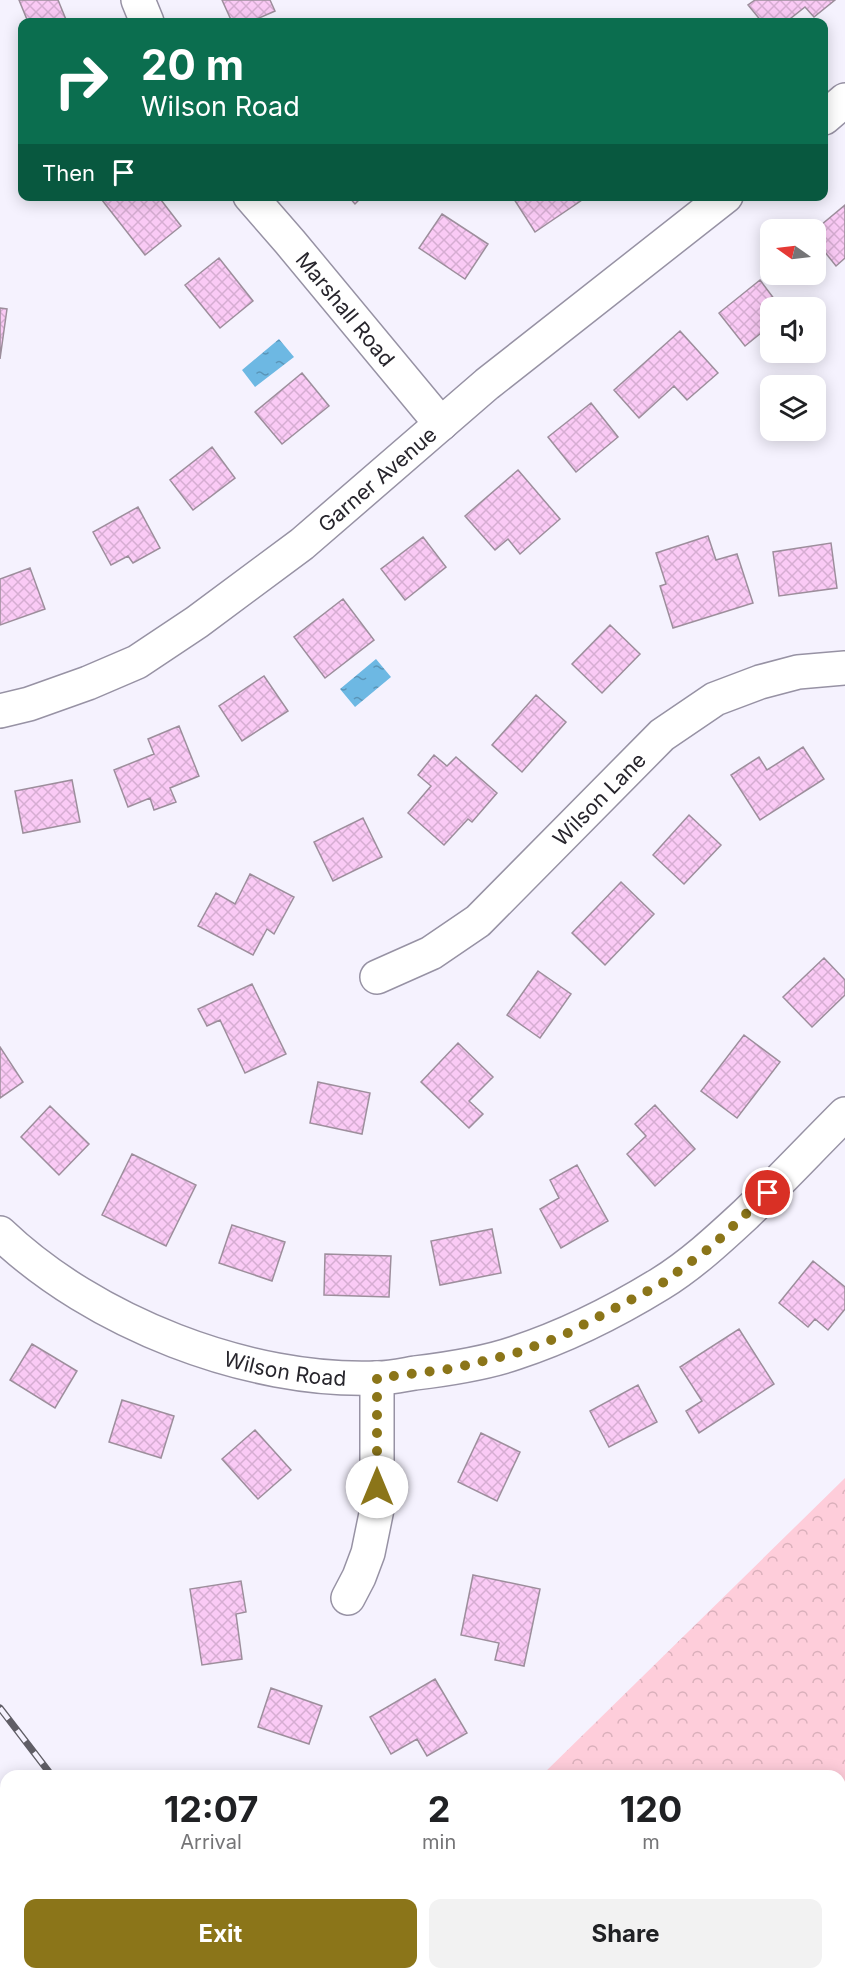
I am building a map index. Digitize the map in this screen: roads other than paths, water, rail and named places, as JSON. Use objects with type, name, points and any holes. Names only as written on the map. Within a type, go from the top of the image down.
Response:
[{"type":"street","points":[[138,0],[145,18]]},
{"type":"street","points":[[828,115],[845,100]]},
{"type":"street","name":"Marshall Road","points":[[254,201],[441,424]]},
{"type":"street","name":"Garner Avenue","points":[[0,711],[29,704],[88,683],[137,662],[197,622],[302,544],[487,384],[720,201]]},
{"type":"street","name":"Wilson Lane","points":[[377,977],[431,953],[478,921],[662,735],[716,699],[760,682],[798,672],[845,668]]},
{"type":"street","name":"Wilson Road","points":[[0,1233],[49,1273],[103,1308],[164,1337],[220,1357],[291,1372],[324,1376],[377,1378],[450,1369],[513,1354],[562,1336],[661,1284],[711,1247],[782,1179],[845,1113]]},
{"type":"street","points":[[348,1598],[368,1552],[377,1509],[377,1378]]},
{"type":"water","points":[[279,339],[294,357],[255,387],[242,370]]},
{"type":"water","points":[[376,659],[391,677],[355,707],[340,689]]},
{"type":"railway","points":[[0,1708],[47,1770]]}]
